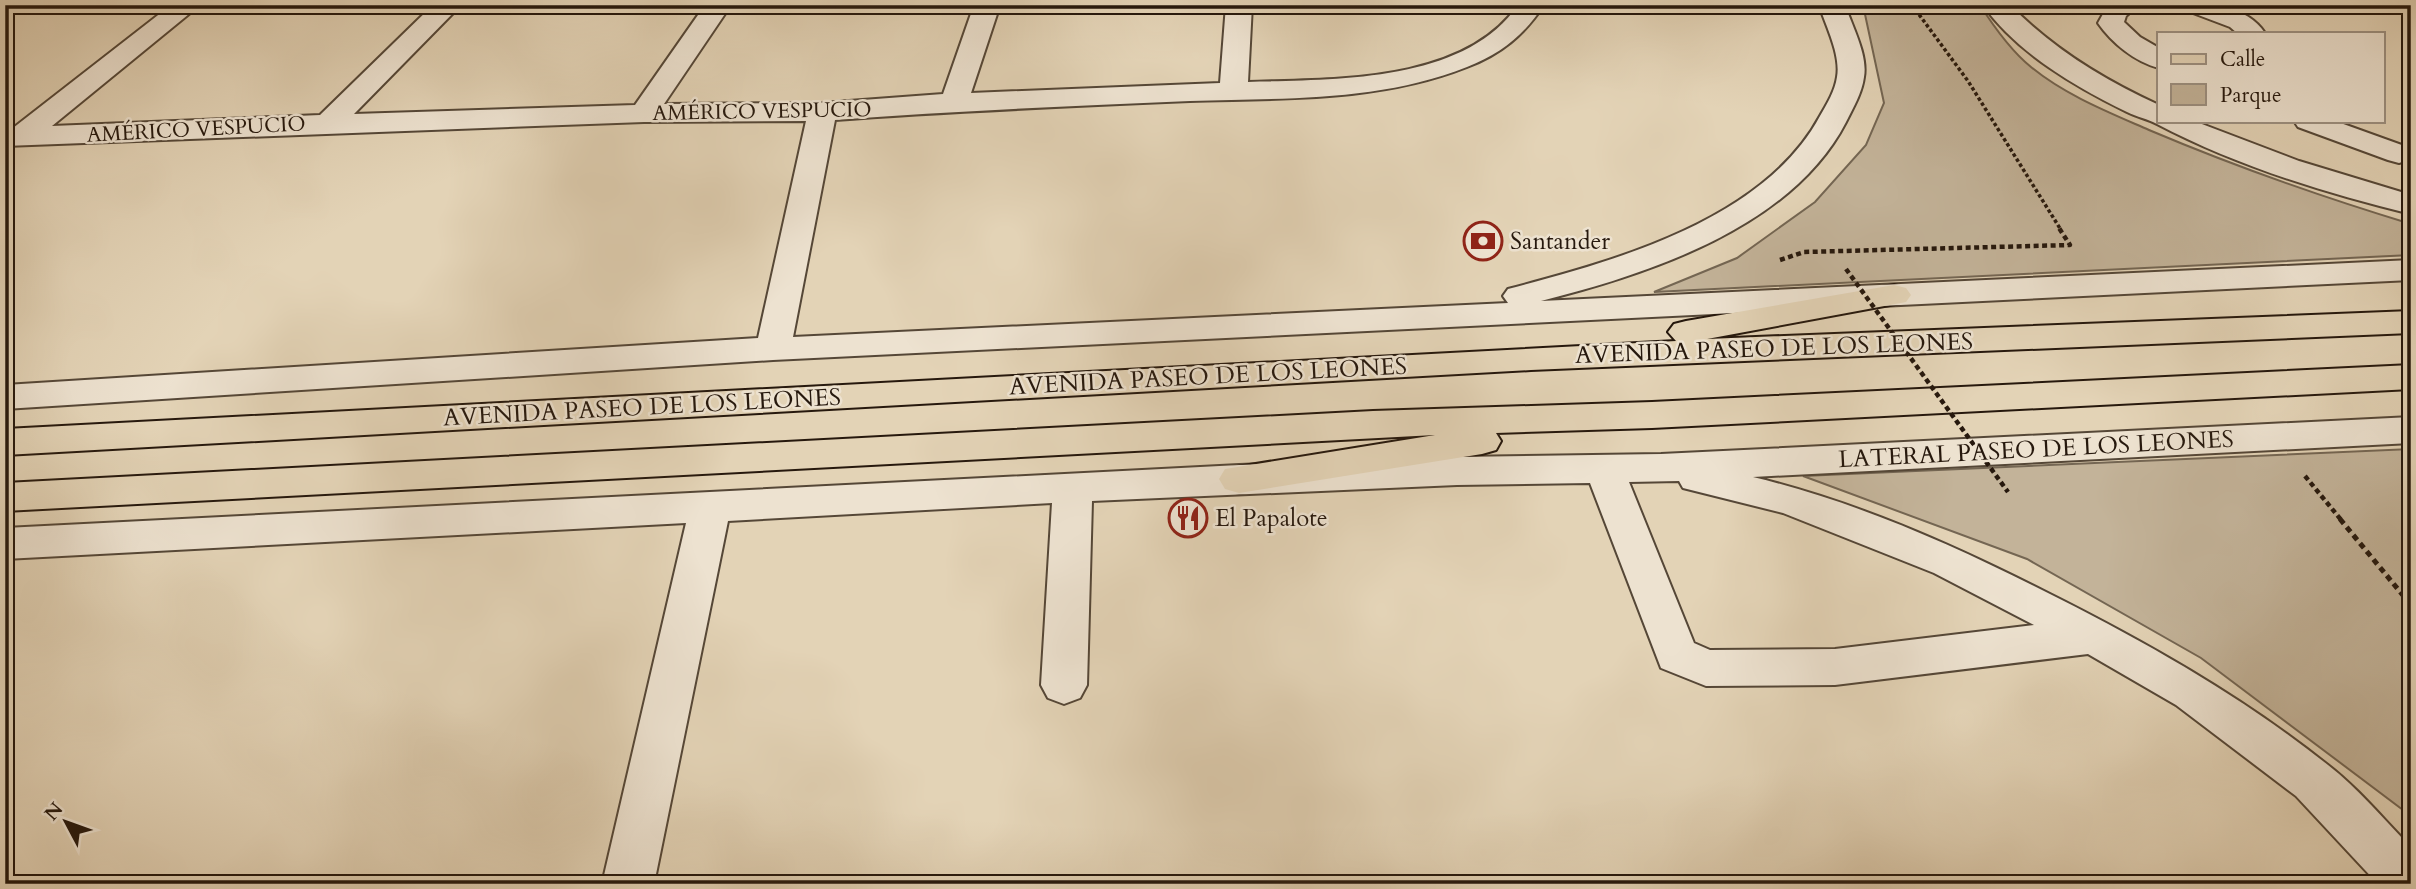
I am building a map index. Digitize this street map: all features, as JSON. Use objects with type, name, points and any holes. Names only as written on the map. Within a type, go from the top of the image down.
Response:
[{"type":"main road","points":[[1531,358],[1894,295]]},
{"type":"main road","name":"AVENIDA PASEO DE LOS LEONES","points":[[5,442],[1531,358],[2411,322]]},
{"type":"main road","points":[[5,497],[1373,424],[1652,415],[2411,377]]},
{"type":"main road","points":[[1239,479],[1652,415]]},
{"type":"street","points":[[13,137],[187,5]]},
{"type":"street","points":[[328,123],[448,5]]},
{"type":"street","points":[[645,113],[718,5]]},
{"type":"street","points":[[954,102],[987,5]]},
{"type":"street","points":[[1233,92],[1239,5]]},
{"type":"street","name":"AMÉRICO VESPUCIO","points":[[13,137],[645,113],[822,113],[954,102],[1364,86],[1413,77],[1465,58],[1509,33],[1531,5]]},
{"type":"street","points":[[5,397],[773,349],[1418,318],[1570,285],[1697,238],[1783,184],[1833,126],[1852,73],[1832,5]]},
{"type":"street","points":[[1996,5],[2011,22],[2058,62],[2127,102],[2157,115]]},
{"type":"street","points":[[2126,5],[2115,12],[2111,23],[2131,43],[2157,59]]},
{"type":"street","points":[[2194,5],[2239,22],[2251,32]]},
{"type":"street","points":[[773,349],[822,113]]},
{"type":"street","points":[[2172,122],[2230,147],[2367,194],[2411,205]]},
{"type":"street","points":[[2311,122],[2405,155],[2367,194]]},
{"type":"street","name":"AVENIDA PASEO DE LOS LEONES","points":[[1418,318],[2411,270]]},
{"type":"street","name":"LATERAL PASEO DE LOS LEONES","points":[[1661,468],[2411,430]]},
{"type":"street","points":[[5,544],[1239,479],[1661,468],[1792,501],[1852,523],[1949,562],[2094,636],[2192,691],[2313,781],[2411,883]]},
{"type":"street","points":[[1604,469],[1677,654],[1706,668],[1835,667],[2094,636]]},
{"type":"street","points":[[1064,685],[1073,488]]},
{"type":"street","points":[[628,884],[710,508]]},
{"type":"path","points":[[1779,260],[1804,253],[2070,245],[1968,81],[1912,5]]},
{"type":"path","points":[[1846,269],[2008,492]]},
{"type":"path","points":[[2273,437],[2411,605]]},
{"type":"green space","points":[[1863,5],[1980,5],[2016,53],[2058,86],[2118,117],[2213,156],[2311,192],[2411,224],[2411,255],[1654,292],[1737,258],[1815,202],[1866,145],[1884,103]]},
{"type":"green space","points":[[2411,449],[2411,816],[2201,658],[2027,559],[1803,476]]},
{"type":"place","name":"Santander","points":[[1483,241]]},
{"type":"place","name":"El Papalote","points":[[1188,518]]}]
